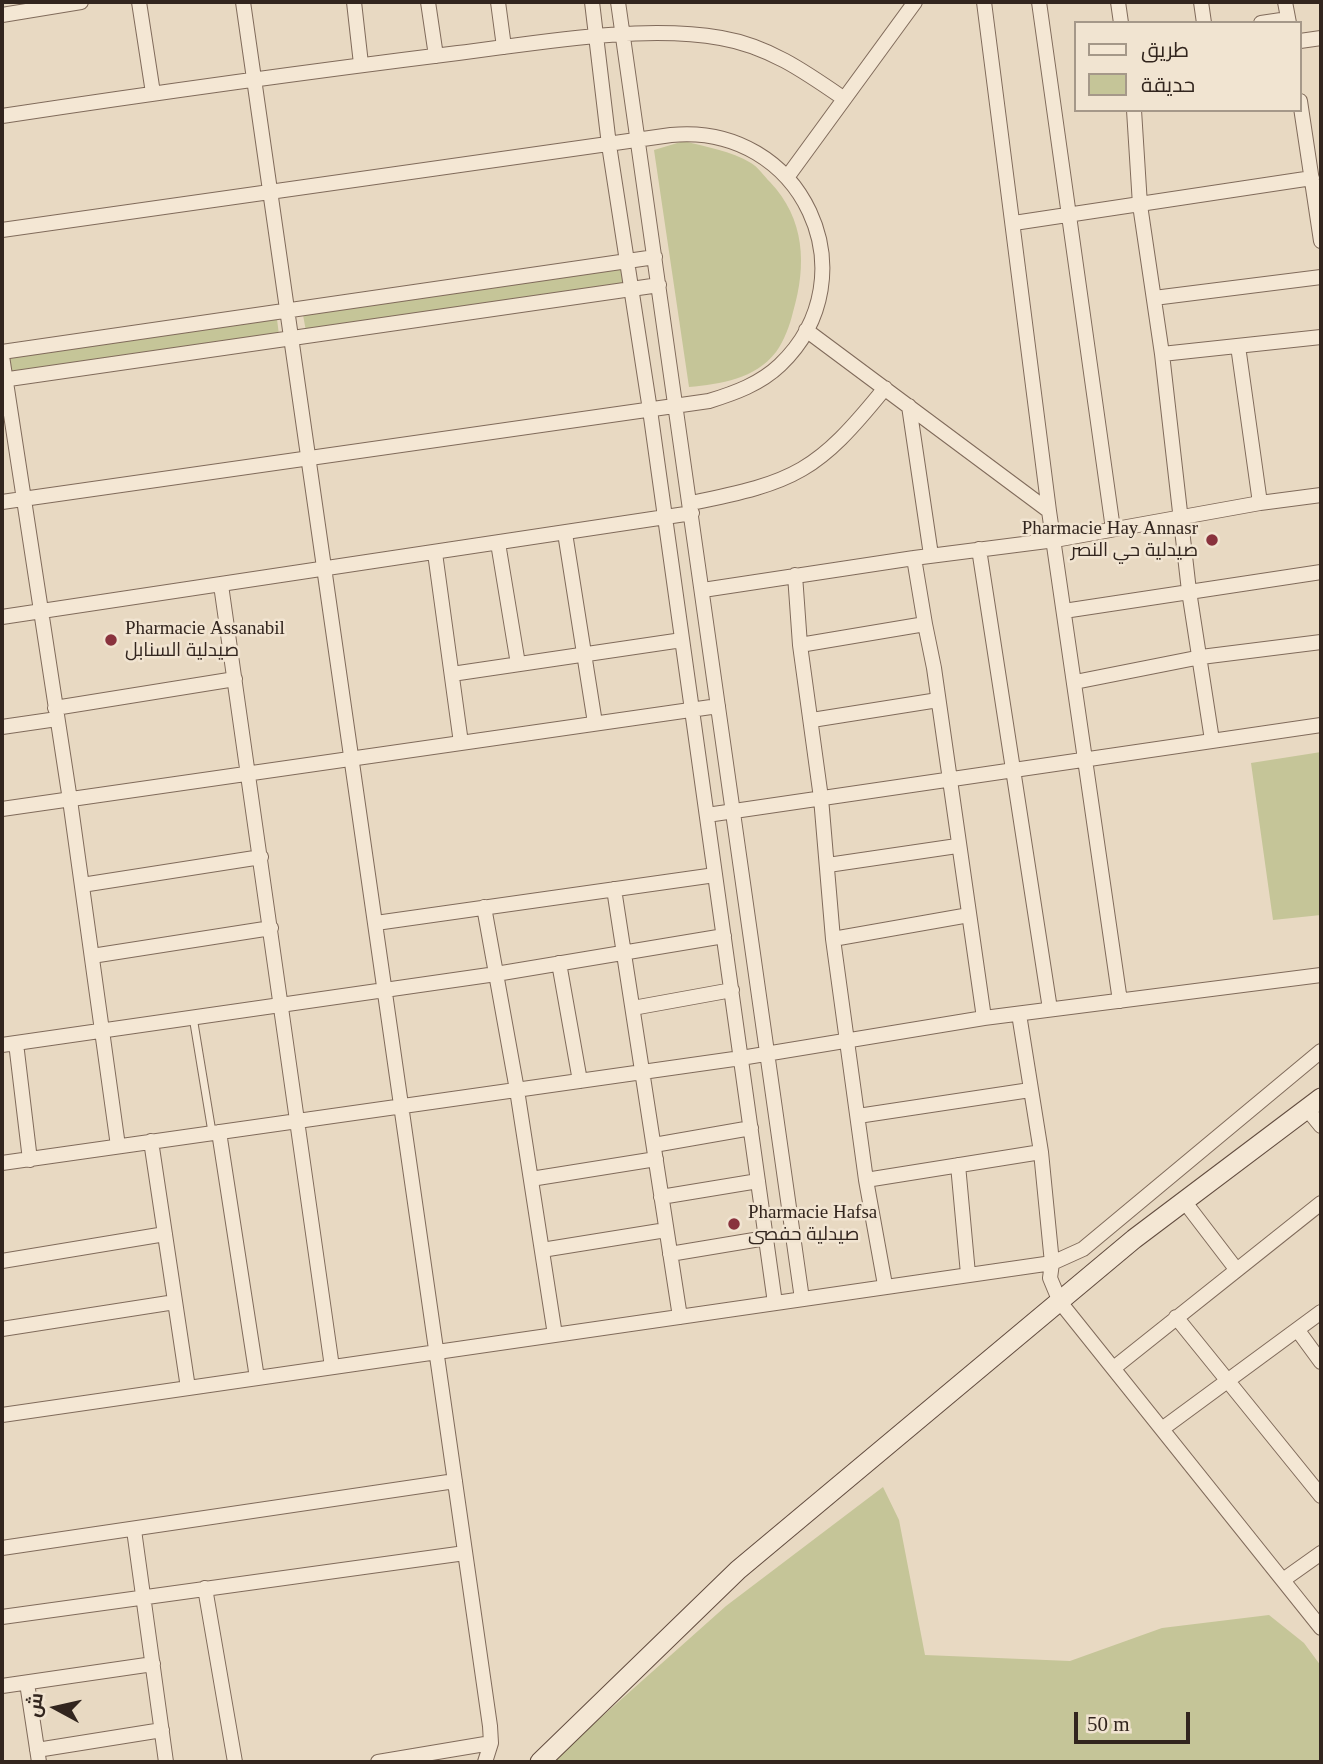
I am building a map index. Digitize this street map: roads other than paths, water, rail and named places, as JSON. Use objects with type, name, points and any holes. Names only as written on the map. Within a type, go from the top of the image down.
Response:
[{"type":"street","points":[[2,15],[81,2]]},
{"type":"street","points":[[139,2],[153,93]]},
{"type":"street","points":[[243,2],[465,1553],[491,1743],[485,1762]]},
{"type":"street","points":[[354,2],[361,64]]},
{"type":"street","points":[[428,2],[436,56]]},
{"type":"street","points":[[498,2],[504,47]]},
{"type":"street","points":[[592,2],[609,145],[650,410],[775,1303]]},
{"type":"street","points":[[618,2],[802,1299]]},
{"type":"street","points":[[788,176],[915,2]]},
{"type":"street","points":[[984,2],[1049,511],[1087,757],[1120,1001]]},
{"type":"street","points":[[1039,2],[1113,528]]},
{"type":"street","points":[[1118,2],[1121,21]]},
{"type":"street","points":[[1200,2],[1204,21]]},
{"type":"street","points":[[1286,2],[1288,21]]},
{"type":"street","points":[[2,116],[254,78],[597,36],[690,35],[747,44],[783,58],[843,98]]},
{"type":"street","points":[[1302,41],[1321,38]]},
{"type":"street","points":[[1134,112],[1140,205],[1162,354],[1189,591],[1212,740]]},
{"type":"street","points":[[1302,112],[1321,241]]},
{"type":"street","points":[[2,230],[271,190],[685,134],[722,137],[758,152],[788,176],[810,214],[820,253],[819,292],[806,330],[781,364],[748,387],[709,401],[2,502]]},
{"type":"street","points":[[1014,223],[1312,178]]},
{"type":"street","points":[[118,1146],[70,800],[39,612],[2,354],[654,257]]},
{"type":"street","points":[[1154,298],[1321,277]]},
{"type":"street","points":[[4,379],[659,285]]},
{"type":"street","points":[[806,330],[1049,511]]},
{"type":"street","points":[[1162,354],[1321,337]]},
{"type":"street","points":[[1238,346],[1260,503]]},
{"type":"street","points":[[2,617],[665,517],[767,487],[807,468],[841,442],[885,388]]},
{"type":"street","points":[[909,406],[931,555]]},
{"type":"street","points":[[703,590],[931,555],[1055,540],[1260,503],[1321,495]]},
{"type":"street","points":[[565,533],[595,723]]},
{"type":"street","points":[[498,544],[519,664]]},
{"type":"street","points":[[979,549],[1050,1009]]},
{"type":"street","points":[[435,553],[461,743]]},
{"type":"street","points":[[914,558],[938,700],[984,1018]]},
{"type":"street","points":[[1064,611],[1321,572]]},
{"type":"street","points":[[795,575],[800,645],[812,720],[828,865],[833,939],[866,1180],[885,1285]]},
{"type":"street","points":[[221,584],[332,1367]]},
{"type":"street","points":[[800,645],[925,624]]},
{"type":"street","points":[[452,674],[682,640]]},
{"type":"street","points":[[1074,682],[1201,657],[1321,642]]},
{"type":"street","points":[[2,727],[56,713],[235,679]]},
{"type":"street","points":[[812,720],[938,700]]},
{"type":"street","points":[[2,809],[718,706]]},
{"type":"street","points":[[707,815],[1321,724]]},
{"type":"street","points":[[828,865],[957,846]]},
{"type":"street","points":[[82,885],[261,857]]},
{"type":"street","points":[[376,923],[715,875]]},
{"type":"street","points":[[614,889],[680,1317]]},
{"type":"street","points":[[484,907],[517,1090],[555,1335]]},
{"type":"street","points":[[833,939],[968,915]]},
{"type":"street","points":[[92,956],[271,928]]},
{"type":"street","points":[[30,1160],[9,1044],[496,974],[724,936]]},
{"type":"street","points":[[559,963],[580,1081]]},
{"type":"street","points":[[2,1163],[741,1058],[984,1018],[1321,975]]},
{"type":"street","points":[[633,1008],[732,990]]},
{"type":"street","points":[[1019,1014],[1041,1152],[1052,1263],[1050,1278],[1060,1302],[1115,1367],[1321,1628]]},
{"type":"street","points":[[2,1415],[885,1285],[1052,1263],[1083,1249],[1321,1051]]},
{"type":"street","points":[[858,1116],[1030,1090]]},
{"type":"street","points":[[540,1762],[738,1570],[1184,1201],[1314,1103],[1321,1126]]},
{"type":"street","points":[[531,1179],[751,1128]]},
{"type":"street","points":[[215,1132],[257,1378]]},
{"type":"street","points":[[151,1142],[188,1388]]},
{"type":"street","points":[[866,1180],[1041,1152]]},
{"type":"street","points":[[958,1165],[968,1274]]},
{"type":"street","points":[[662,1197],[758,1181]]},
{"type":"street","points":[[1184,1201],[1236,1269]]},
{"type":"street","points":[[1115,1367],[1321,1203]]},
{"type":"street","points":[[542,1250],[666,1230]]},
{"type":"street","points":[[2,1261],[165,1234]]},
{"type":"street","points":[[670,1254],[766,1238]]},
{"type":"street","points":[[2,1329],[175,1302]]},
{"type":"street","points":[[1162,1429],[1298,1332],[1321,1312]]},
{"type":"street","points":[[1176,1317],[1321,1496]]},
{"type":"street","points":[[1298,1332],[1321,1362]]},
{"type":"street","points":[[2,1548],[455,1481]]},
{"type":"street","points":[[134,1530],[166,1762]]},
{"type":"street","points":[[2,1617],[465,1553]]},
{"type":"street","points":[[1283,1580],[1321,1553]]},
{"type":"street","points":[[205,1588],[235,1762]]},
{"type":"street","points":[[2,1686],[153,1664]]},
{"type":"street","points":[[27,1683],[38,1756],[162,1730]]},
{"type":"street","points":[[378,1762],[491,1743]]},
{"type":"lane","points":[[192,1017],[215,1132]]},
{"type":"place","name":"Pharmacie Hay Annasr صيدلية حي النصر","points":[[1212,540]]},
{"type":"place","name":"Pharmacie Assanabil صيدلية السنابل","points":[[111,640]]},
{"type":"place","name":"Pharmacie Hafsa صيدلية حفصى","points":[[734,1224]]}]
